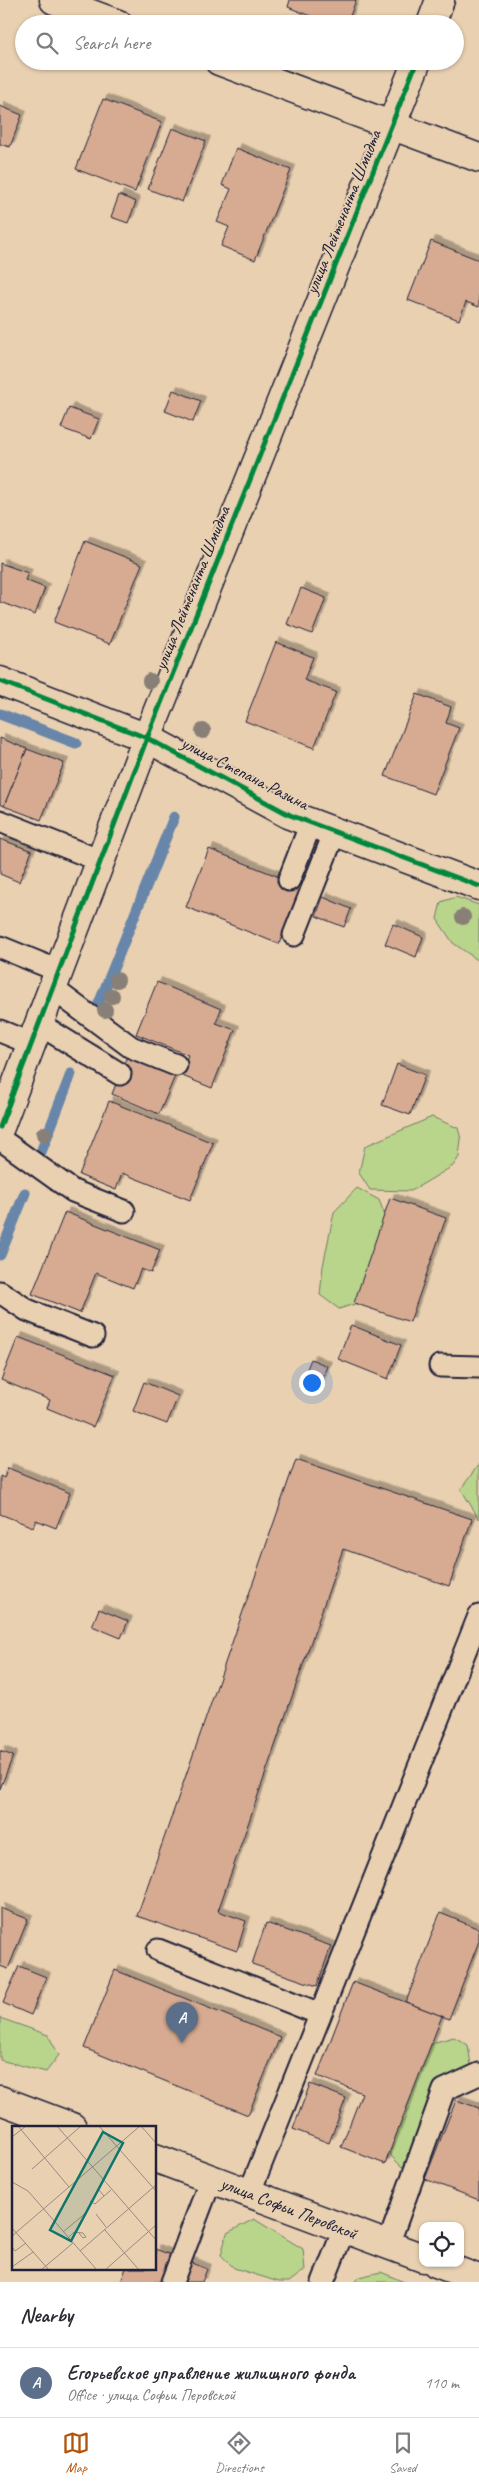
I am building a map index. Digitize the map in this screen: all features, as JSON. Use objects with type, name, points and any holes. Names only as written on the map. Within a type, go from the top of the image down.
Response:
[{"type":"street","points":[[54,0],[94,15]]},
{"type":"street","points":[[434,15],[440,0]]},
{"type":"street","points":[[244,70],[479,158]]},
{"type":"street","name":"улица Лейтенанта Шмидта","points":[[0,1127],[5,1097],[35,1034],[147,738],[414,70]]},
{"type":"street","name":"улица Степана Разина","points":[[0,680],[147,738],[290,815],[479,886]]},
{"type":"street","points":[[0,2100],[69,2126]]},
{"type":"street","name":"улица Софьи Перовской","points":[[156,2158],[419,2257]]},
{"type":"street","points":[[447,2267],[479,2279]]},
{"type":"lane","points":[[0,821],[101,861]]},
{"type":"lane","points":[[289,880],[323,827]]},
{"type":"lane","points":[[294,935],[323,827]]},
{"type":"lane","points":[[0,946],[56,980],[130,1047],[176,1065]]},
{"type":"lane","points":[[0,1031],[35,1034],[120,1074]]},
{"type":"lane","points":[[0,1139],[73,1191],[124,1211]]},
{"type":"lane","points":[[0,1292],[27,1310],[93,1336]]},
{"type":"lane","points":[[440,1366],[479,1367]]},
{"type":"lane","points":[[249,2194],[479,1616]]},
{"type":"lane","points":[[158,1950],[320,2014]]},
{"type":"lane","points":[[388,2245],[444,2090],[479,2074]]},
{"type":"lane","points":[[172,2282],[211,2179]]},
{"type":"lane","points":[[322,2282],[344,2228]]},
{"type":"green space","points":[[456,897],[479,905],[479,961],[453,943],[437,919],[441,902]]},
{"type":"green space","points":[[432,1117],[458,1128],[461,1139],[459,1157],[453,1166],[411,1191],[370,1190],[359,1173],[365,1146]]},
{"type":"green space","points":[[357,1188],[379,1200],[386,1218],[361,1302],[339,1309],[320,1295],[323,1266],[334,1212]]},
{"type":"green space","points":[[479,1464],[479,1519],[461,1489]]},
{"type":"green space","points":[[0,2018],[48,2035],[59,2055],[46,2072],[0,2060]]},
{"type":"green space","points":[[454,2037],[468,2045],[471,2065],[450,2094],[416,2152],[402,2167],[391,2156],[390,2128],[424,2045]]},
{"type":"green space","points":[[254,2219],[303,2249],[305,2270],[289,2282],[279,2282],[234,2268],[221,2255],[227,2233]]},
{"type":"green space","points":[[381,2272],[404,2282],[354,2282],[359,2277]]},
{"type":"building","points":[[290,0],[356,0],[350,15],[308,15],[288,7]]},
{"type":"building","points":[[103,99],[162,122],[135,192],[76,169]]},
{"type":"building","points":[[0,106],[22,115],[10,147],[0,144]]},
{"type":"building","points":[[172,128],[206,141],[182,202],[148,189]]},
{"type":"building","points":[[236,148],[291,170],[255,260],[221,246],[229,227],[217,222],[231,189],[222,185]]},
{"type":"building","points":[[119,195],[136,202],[128,223],[111,217]]},
{"type":"building","points":[[431,241],[479,260],[479,307],[466,302],[459,320],[408,300]]},
{"type":"building","points":[[173,390],[201,401],[193,422],[165,411]]},
{"type":"building","points":[[69,408],[99,419],[91,439],[61,428]]},
{"type":"building","points":[[85,541],[142,564],[110,644],[54,622]]},
{"type":"building","points":[[0,563],[28,573],[25,580],[45,588],[35,615],[0,602]]},
{"type":"building","points":[[301,588],[326,598],[312,634],[287,624]]},
{"type":"building","points":[[276,642],[313,657],[304,680],[336,692],[314,748],[245,721]]},
{"type":"building","points":[[417,694],[451,707],[446,723],[459,728],[433,794],[385,776]]},
{"type":"building","points":[[0,738],[27,749],[4,806],[0,804]]},
{"type":"building","points":[[27,749],[64,763],[41,820],[4,806]]},
{"type":"building","points":[[0,839],[32,851],[19,882],[0,874]]},
{"type":"building","points":[[209,849],[302,886],[279,944],[186,907]]},
{"type":"building","points":[[323,897],[351,909],[344,927],[316,916]]},
{"type":"building","points":[[393,924],[423,937],[416,957],[385,944]]},
{"type":"building","points":[[157,982],[221,1009],[216,1023],[235,1030],[212,1088],[180,1075],[188,1055],[136,1034]]},
{"type":"building","points":[[127,1056],[175,1076],[159,1114],[112,1094]]},
{"type":"building","points":[[397,1064],[425,1075],[410,1115],[382,1105]]},
{"type":"building","points":[[109,1101],[213,1143],[190,1200],[122,1173],[116,1190],[79,1175]]},
{"type":"building","points":[[390,1198],[446,1218],[410,1322],[354,1303]]},
{"type":"building","points":[[65,1212],[160,1250],[151,1273],[141,1269],[133,1288],[96,1273],[80,1313],[32,1294]]},
{"type":"building","points":[[351,1325],[401,1345],[388,1379],[338,1359]]},
{"type":"building","points":[[18,1337],[115,1375],[93,1427],[47,1408],[50,1400],[1,1380]]},
{"type":"building","points":[[311,1359],[327,1366],[317,1391],[301,1384]]},
{"type":"building","points":[[144,1382],[178,1396],[167,1424],[133,1411]]},
{"type":"building","points":[[296,1459],[472,1519],[449,1586],[343,1549],[218,1911],[246,1921],[237,1951],[137,1916]]},
{"type":"building","points":[[8,1468],[70,1493],[56,1528],[36,1520],[33,1527],[0,1514],[0,1476],[4,1478]]},
{"type":"building","points":[[99,1609],[128,1621],[121,1638],[92,1626]]},
{"type":"building","points":[[0,1751],[13,1756],[0,1789]]},
{"type":"building","points":[[0,1908],[28,1919],[8,1969],[0,1966]]},
{"type":"building","points":[[440,1913],[479,1929],[479,1941],[449,2019],[406,2002]]},
{"type":"building","points":[[266,1923],[331,1946],[317,1986],[252,1964]]},
{"type":"building","points":[[19,1966],[46,1977],[31,2015],[3,2003]]},
{"type":"building","points":[[115,1970],[280,2037],[248,2115],[84,2048]]},
{"type":"building","points":[[353,1982],[442,2016],[385,2164],[341,2147],[362,2093],[317,2076]]},
{"type":"building","points":[[310,2084],[346,2098],[329,2143],[293,2129]]},
{"type":"building","points":[[456,2100],[479,2108],[479,2200],[425,2179]]},
{"type":"building","points":[[156,2249],[174,2256],[164,2282],[121,2282],[125,2270],[156,2270]]},
{"type":"building","points":[[190,2262],[207,2269],[202,2282],[182,2282]]},
{"type":"waterway","points":[[0,714],[76,743]]},
{"type":"waterway","points":[[92,1021],[174,817]]},
{"type":"waterway","points":[[41,1152],[71,1074]]},
{"type":"waterway","points":[[0,1255],[25,1193]]},
{"type":"cycle path","points":[[0,1127],[147,738],[413,70]]},
{"type":"cycle path","points":[[0,681],[147,738],[290,815],[479,886]]},
{"type":"place","name":"Егорьевское управление жилищного фонда","points":[[182,2043]]}]
